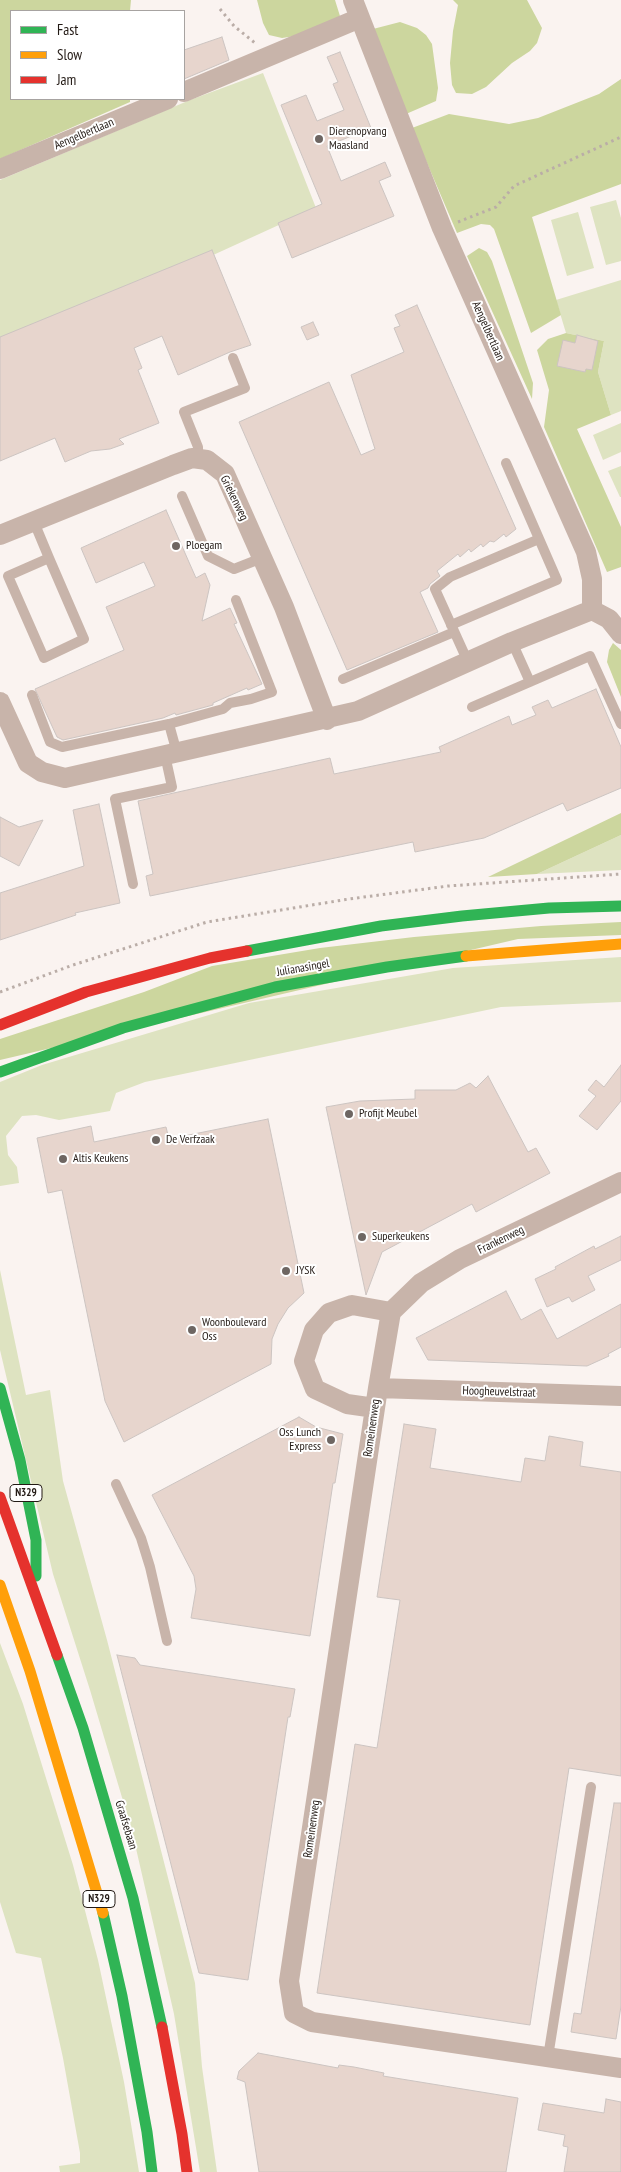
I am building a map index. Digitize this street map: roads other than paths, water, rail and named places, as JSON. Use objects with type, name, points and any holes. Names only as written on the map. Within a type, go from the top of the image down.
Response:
[{"type":"main road","points":[[0,1026],[86,992],[210,958],[381,926],[549,908],[621,906]]},
{"type":"main road","name":"Julianasingel","points":[[0,1072],[123,1028],[275,987],[386,967],[484,954],[621,944]]},
{"type":"main road","name":"N329","points":[[0,1388],[20,1460],[36,1540],[37,1600]]},
{"type":"main road","name":"Graafsebaan","points":[[0,1497],[82,1728],[133,1898],[156,1997],[182,2134],[187,2172]]},
{"type":"main road","name":"N329","points":[[0,1586],[30,1671],[99,1898],[122,1996],[147,2132],[152,2172]]},
{"type":"main road","name":"N329","points":[[0,1618],[30,1671]]},
{"type":"street","name":"Aengelbertlaan","points":[[185,92],[263,59],[356,9],[442,228],[586,552],[592,579],[592,610]]},
{"type":"street","name":"Aengelbertlaan","points":[[0,169],[166,100]]},
{"type":"street","points":[[0,535],[173,465],[192,458],[198,459]]},
{"type":"street","name":"Griekenweg","points":[[198,459],[207,460],[225,474],[284,607],[327,720]]},
{"type":"street","points":[[0,702],[28,763],[42,772],[65,778],[358,712],[512,642],[592,610],[609,619],[621,634]]},
{"type":"street","name":"Frankenweg","points":[[391,1312],[421,1283],[460,1259],[621,1182]]},
{"type":"street","points":[[375,1408],[347,1404],[316,1389],[304,1361],[314,1330],[329,1313],[352,1305],[391,1312],[378,1388]]},
{"type":"street","name":"Hoogheuvelstraat","points":[[378,1388],[621,1396]]},
{"type":"street","name":"Romeinenweg","points":[[378,1388],[289,1981],[294,2013],[312,2022],[621,2068]]},
{"type":"lane","points":[[198,459],[198,446],[184,412],[244,388],[233,358]]},
{"type":"lane","points":[[343,679],[557,580],[506,463]]},
{"type":"lane","points":[[182,496],[208,556],[234,569],[262,558]]},
{"type":"lane","points":[[34,522],[84,639],[44,658],[8,576],[49,558]]},
{"type":"lane","points":[[468,662],[435,589],[450,577],[539,539]]},
{"type":"lane","points":[[32,695],[50,742],[62,746],[169,724],[223,709],[230,703],[272,692],[236,600]]},
{"type":"lane","points":[[512,642],[530,682]]},
{"type":"lane","points":[[472,706],[590,656],[621,724]]},
{"type":"lane","points":[[133,884],[115,799],[172,787],[169,724]]},
{"type":"lane","points":[[116,1484],[143,1546],[167,1641]]},
{"type":"lane","points":[[548,2057],[591,1787]]},
{"type":"place","name":"Dierenopvang Maasland","points":[[319,139]]},
{"type":"place","name":"Ploegam","points":[[176,546]]},
{"type":"place","name":"Profijt Meubel","points":[[349,1114]]},
{"type":"place","name":"De Verfzaak","points":[[156,1140]]},
{"type":"place","name":"Altis Keukens","points":[[63,1159]]},
{"type":"place","name":"Superkeukens","points":[[362,1237]]},
{"type":"place","name":"JYSK","points":[[286,1271]]},
{"type":"place","name":"Woonboulevard Oss","points":[[192,1330]]},
{"type":"place","name":"Oss Lunch Express","points":[[331,1440]]}]
